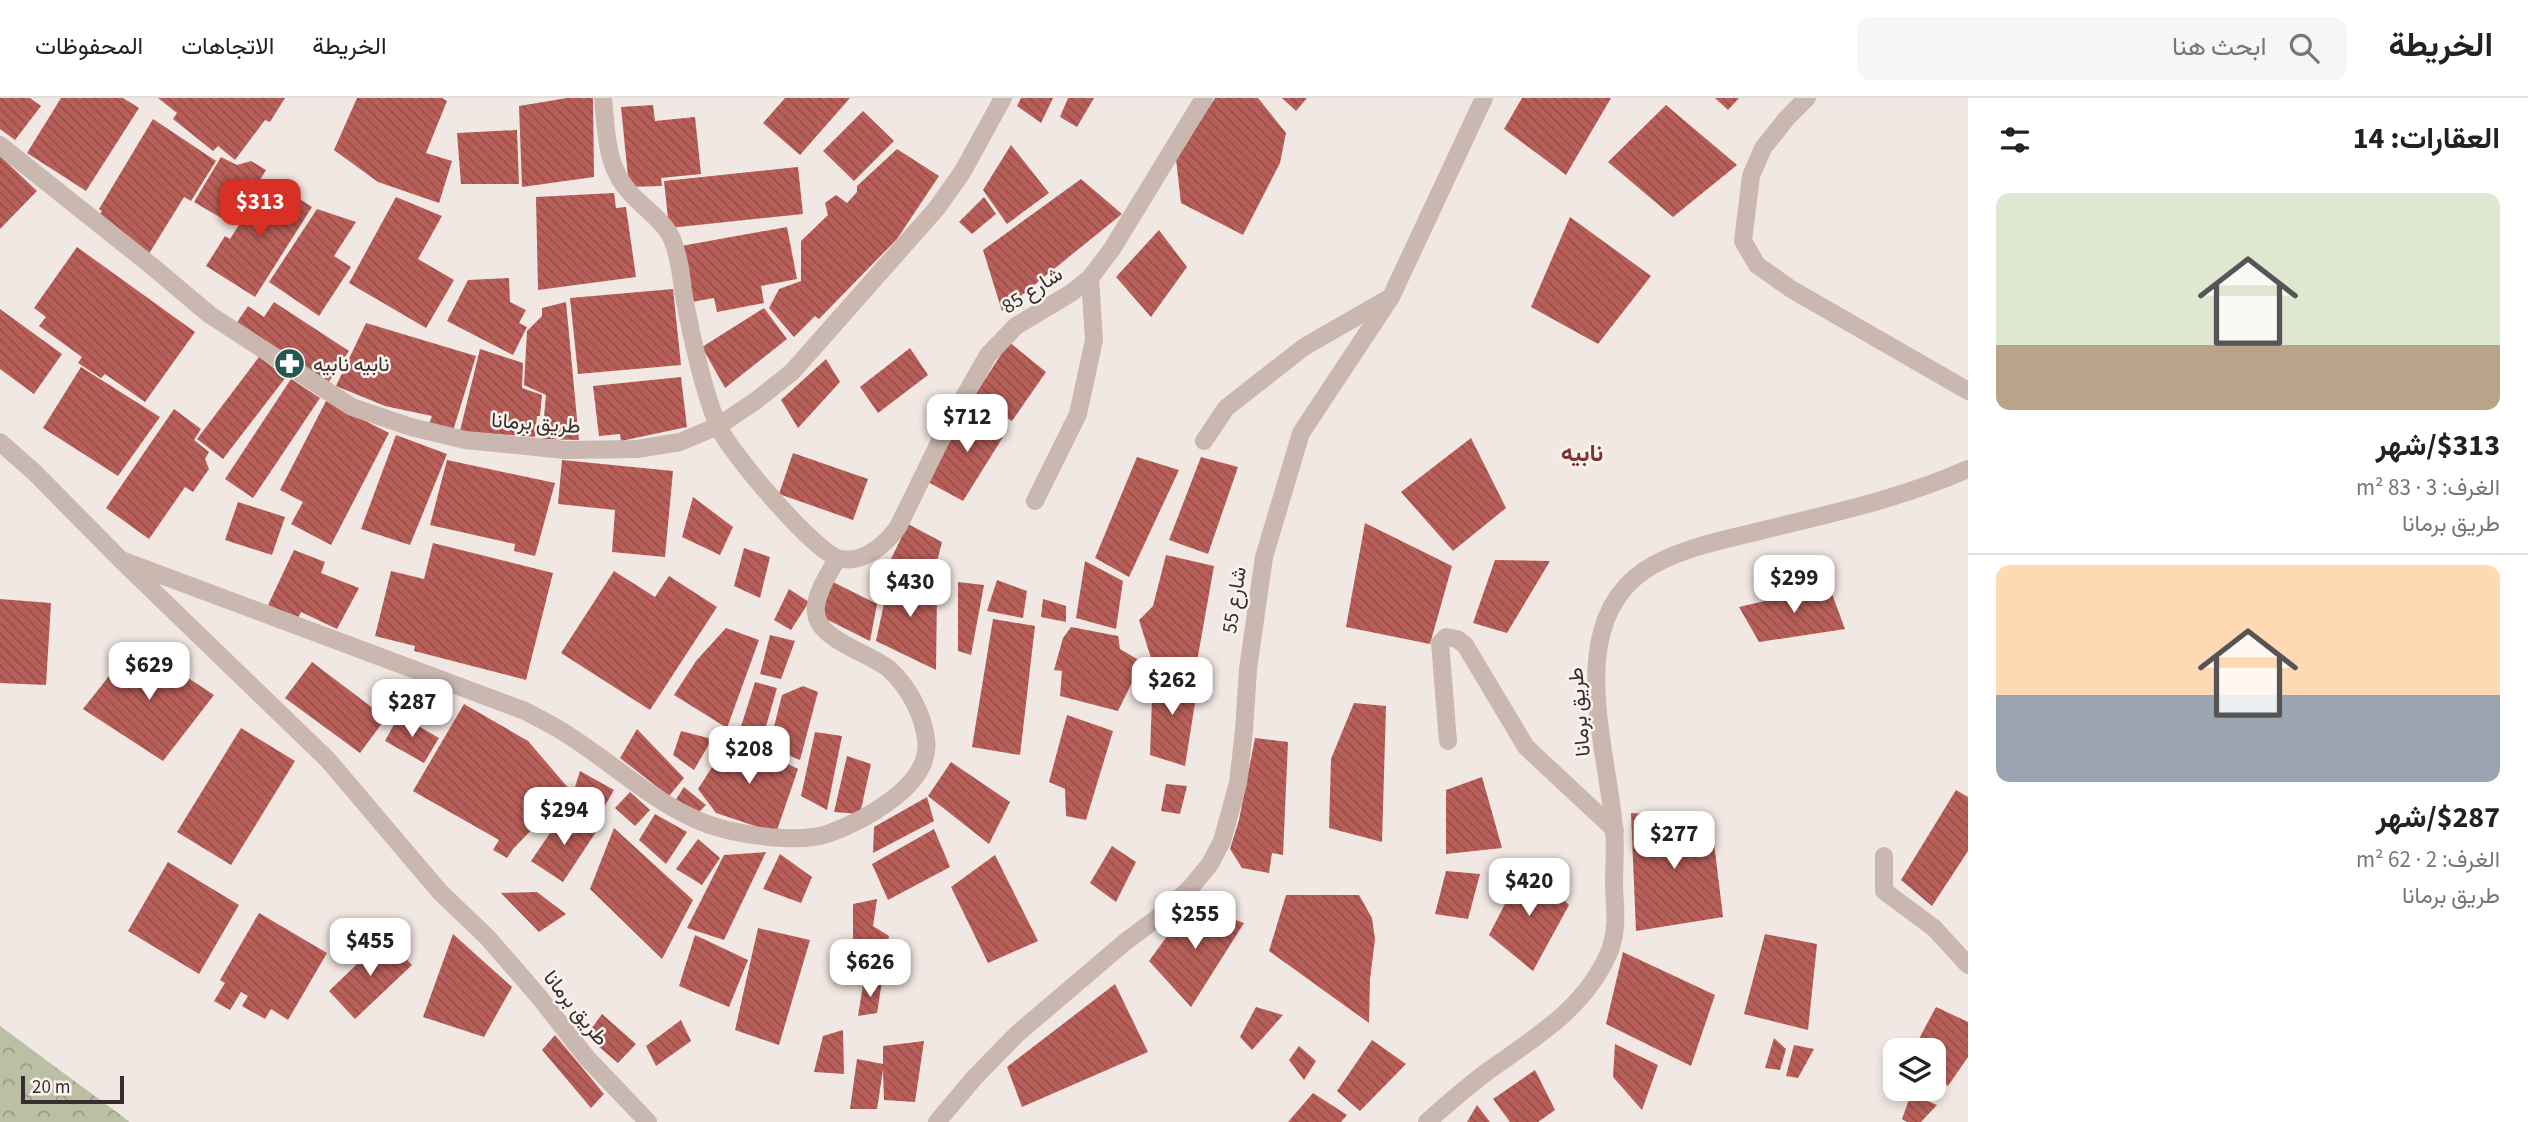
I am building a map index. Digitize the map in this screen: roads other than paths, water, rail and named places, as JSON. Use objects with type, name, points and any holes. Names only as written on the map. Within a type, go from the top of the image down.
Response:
[{"type":"street","points":[[121,560],[525,711],[570,736],[694,819],[738,833],[783,838],[829,834],[882,807],[909,787],[917,775],[926,748],[920,715],[910,696],[890,670],[826,632],[817,618],[816,599],[837,559],[819,547],[760,485],[718,426],[698,362],[682,270],[671,236],[620,182],[610,160],[603,98]]},
{"type":"street","name":"طريق برمانا","points":[[0,145],[210,315],[352,407],[411,427],[465,440],[565,450],[637,449],[680,442],[718,426],[792,372],[937,208],[963,171],[1003,98]]},
{"type":"street","name":"شارع 85","points":[[837,559],[852,559],[868,554],[891,537],[976,372],[1001,339],[1016,326],[1071,293],[1090,278],[1112,249],[1204,98]]},
{"type":"street","name":"شارع 55","points":[[937,1122],[975,1077],[1017,1034],[1125,942],[1164,913],[1210,864],[1222,841],[1238,783],[1255,609],[1267,547],[1301,433],[1391,297],[1483,98]]},
{"type":"street","points":[[1807,98],[1763,148],[1751,176],[1745,206],[1743,241],[1757,265],[1791,289],[1968,391]]},
{"type":"street","points":[[1035,501],[1078,414],[1094,340],[1090,278]]},
{"type":"street","points":[[1204,440],[1226,408],[1304,347],[1391,297]]},
{"type":"street","name":"طريق برمانا","points":[[0,442],[34,472],[328,760],[440,892],[488,938],[587,1058],[648,1122]]},
{"type":"street","name":"طريق برمانا","points":[[1427,1122],[1459,1093],[1569,1012],[1598,975],[1610,948],[1616,922],[1615,830],[1600,721],[1596,668],[1599,637],[1606,618],[1624,590],[1645,570],[1696,547],[1871,503],[1968,470]]},
{"type":"street","points":[[1448,741],[1440,643],[1446,637],[1457,639],[1465,645],[1526,747],[1615,830]]},
{"type":"street","points":[[1884,856],[1884,891],[1934,928],[1968,965]]},
{"type":"place","name":"نابيه نابيه","points":[[290,364]]},
{"type":"district","name":"نابيه","points":[[1582,453]]}]
